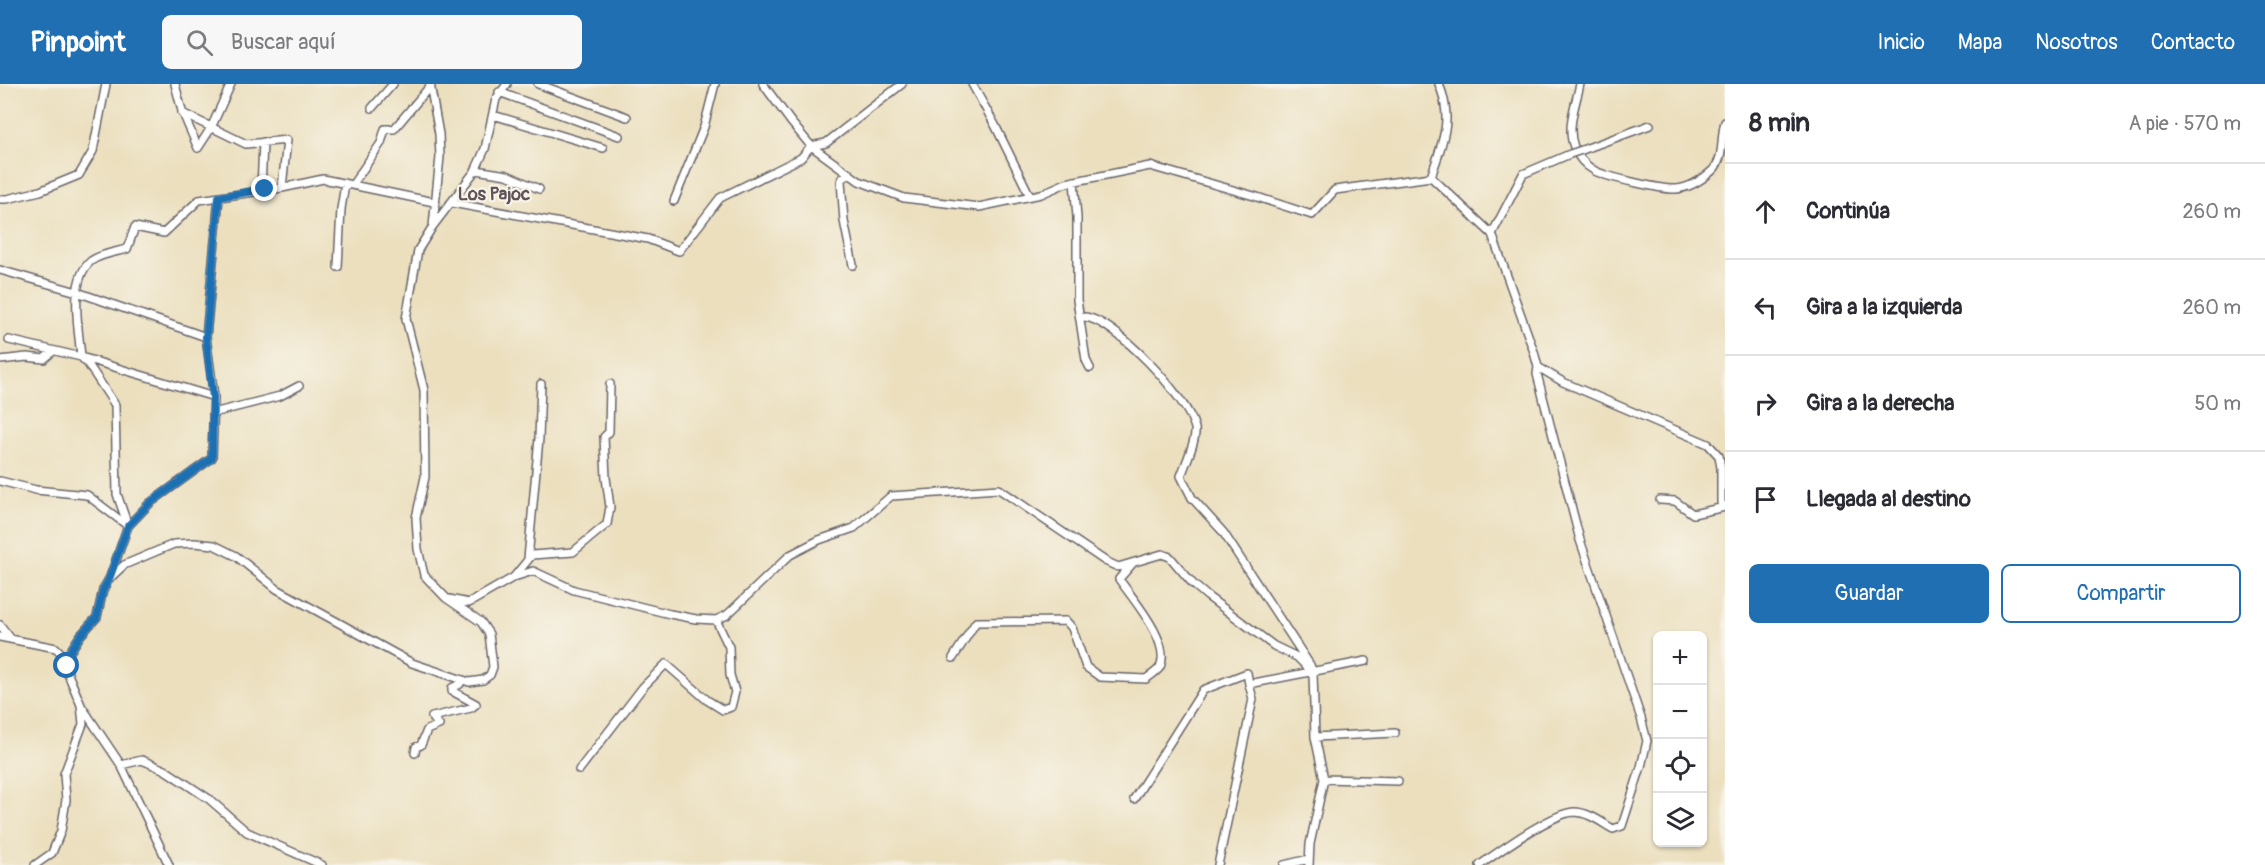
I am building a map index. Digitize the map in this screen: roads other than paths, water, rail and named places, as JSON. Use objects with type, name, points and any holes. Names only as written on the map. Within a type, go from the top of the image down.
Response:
[{"type":"street","points":[[0,199],[7,200],[40,191],[79,175],[93,151],[106,84]]},
{"type":"street","points":[[175,84],[182,113],[198,147],[211,128],[231,84]]},
{"type":"street","points":[[372,108],[393,84]]},
{"type":"street","points":[[109,579],[124,565],[174,544],[214,545],[236,556],[277,589],[412,663],[469,682],[483,680],[490,675],[493,667],[489,634],[481,622],[446,598],[424,575],[418,549],[417,518],[425,477],[424,390],[406,319],[418,250],[432,226],[476,170],[485,149],[499,92],[507,84]]},
{"type":"street","points":[[538,84],[627,117]]},
{"type":"street","points":[[674,201],[704,127],[715,84]]},
{"type":"street","points":[[764,84],[790,122],[811,146],[860,181],[904,198],[979,207],[1030,196],[1074,181],[1150,166],[1312,215],[1335,190],[1431,177]]},
{"type":"street","points":[[452,203],[648,239],[679,251],[720,198],[801,158],[811,146],[826,143],[903,84]]},
{"type":"street","points":[[972,84],[1030,196]]},
{"type":"street","points":[[1431,177],[1447,130],[1445,99],[1439,84]]},
{"type":"street","points":[[1580,84],[1571,125],[1572,142],[1580,158],[1599,173],[1665,188],[1688,186],[1713,170],[1718,162],[1725,122]]},
{"type":"street","points":[[338,267],[341,209],[349,184],[381,143],[385,129],[394,129],[430,85]]},
{"type":"street","points":[[430,85],[440,146],[432,226]]},
{"type":"street","points":[[499,92],[619,136]]},
{"type":"street","points":[[182,113],[246,144],[287,140],[282,188]]},
{"type":"street","points":[[493,115],[603,148]]},
{"type":"street","points":[[1492,234],[1523,174],[1650,125]]},
{"type":"street","points":[[261,190],[263,142]]},
{"type":"street","points":[[476,170],[507,175],[539,189]]},
{"type":"street","points":[[850,174],[842,177],[841,180],[844,221],[853,265]]},
{"type":"street","points":[[1431,177],[1492,234],[1538,368],[1537,374],[1580,540],[1647,741],[1622,826],[1613,829],[1589,815],[1575,812],[1558,816],[1480,865]]},
{"type":"street","points":[[128,526],[117,494],[115,405],[81,357],[77,292],[87,265],[92,260],[127,249],[135,227],[164,233],[199,200],[282,188],[323,179],[434,202]]},
{"type":"street","points":[[1074,181],[1077,218],[1077,300],[1086,360],[1090,368]]},
{"type":"street","points":[[66,658],[80,636],[97,617],[103,590],[128,526],[150,503],[212,458],[213,397],[206,337],[219,197]]},
{"type":"street","points":[[0,270],[77,292],[206,337]]},
{"type":"street","points":[[1085,317],[1095,318],[1114,331],[1168,382],[1182,400],[1195,427],[1195,437],[1180,476],[1192,498],[1223,532],[1310,664],[1313,673],[1315,737],[1324,779],[1310,844],[1309,862],[1284,865]]},
{"type":"street","points":[[9,340],[81,357],[213,397]]},
{"type":"street","points":[[0,360],[27,357],[44,359],[52,352]]},
{"type":"street","points":[[1538,368],[1563,382],[1708,444],[1719,456],[1721,503],[1725,507]]},
{"type":"street","points":[[528,559],[539,438],[541,384]]},
{"type":"street","points":[[514,577],[532,555],[573,552],[607,524],[610,507],[604,437],[609,432],[610,384]]},
{"type":"street","points":[[213,413],[280,396],[298,386]]},
{"type":"street","points":[[0,481],[36,490],[87,495],[128,526]]},
{"type":"street","points":[[446,598],[469,603],[514,577],[533,572],[543,574],[574,590],[601,599],[696,619],[716,620],[727,615],[790,555],[819,540],[854,528],[891,496],[999,489],[1105,561],[1118,567],[1162,554],[1170,557],[1193,584],[1207,596],[1274,646],[1297,657],[1313,673]]},
{"type":"street","points":[[1660,500],[1675,501],[1693,514],[1725,507]]},
{"type":"street","points":[[953,658],[976,622],[1066,621],[1072,628],[1086,668],[1100,677],[1146,679],[1160,668],[1163,653],[1153,627],[1119,579],[1134,562]]},
{"type":"street","points":[[579,770],[643,687],[666,664],[707,700],[723,710],[731,707],[735,692],[730,675],[729,646],[716,620]]},
{"type":"street","points":[[0,625],[11,639]]},
{"type":"street","points":[[0,637],[56,648],[66,658],[68,674],[81,705],[121,765],[169,865]]},
{"type":"street","points":[[1249,684],[1366,662]]},
{"type":"street","points":[[1134,800],[1203,690],[1247,673],[1252,699],[1218,865]]},
{"type":"street","points":[[415,753],[416,747],[421,745],[427,730],[439,724],[432,717],[471,708],[476,704],[452,691],[452,688],[460,684],[461,680]]},
{"type":"street","points":[[35,865],[52,853],[61,831],[66,800],[64,774],[83,724],[81,705]]},
{"type":"street","points":[[1315,737],[1395,733]]},
{"type":"street","points":[[121,765],[142,760],[165,770],[209,799],[248,832],[322,865]]},
{"type":"street","points":[[1324,779],[1398,781]]},
{"type":"district","name":"Los Pajoc","points":[[494,194]]}]
